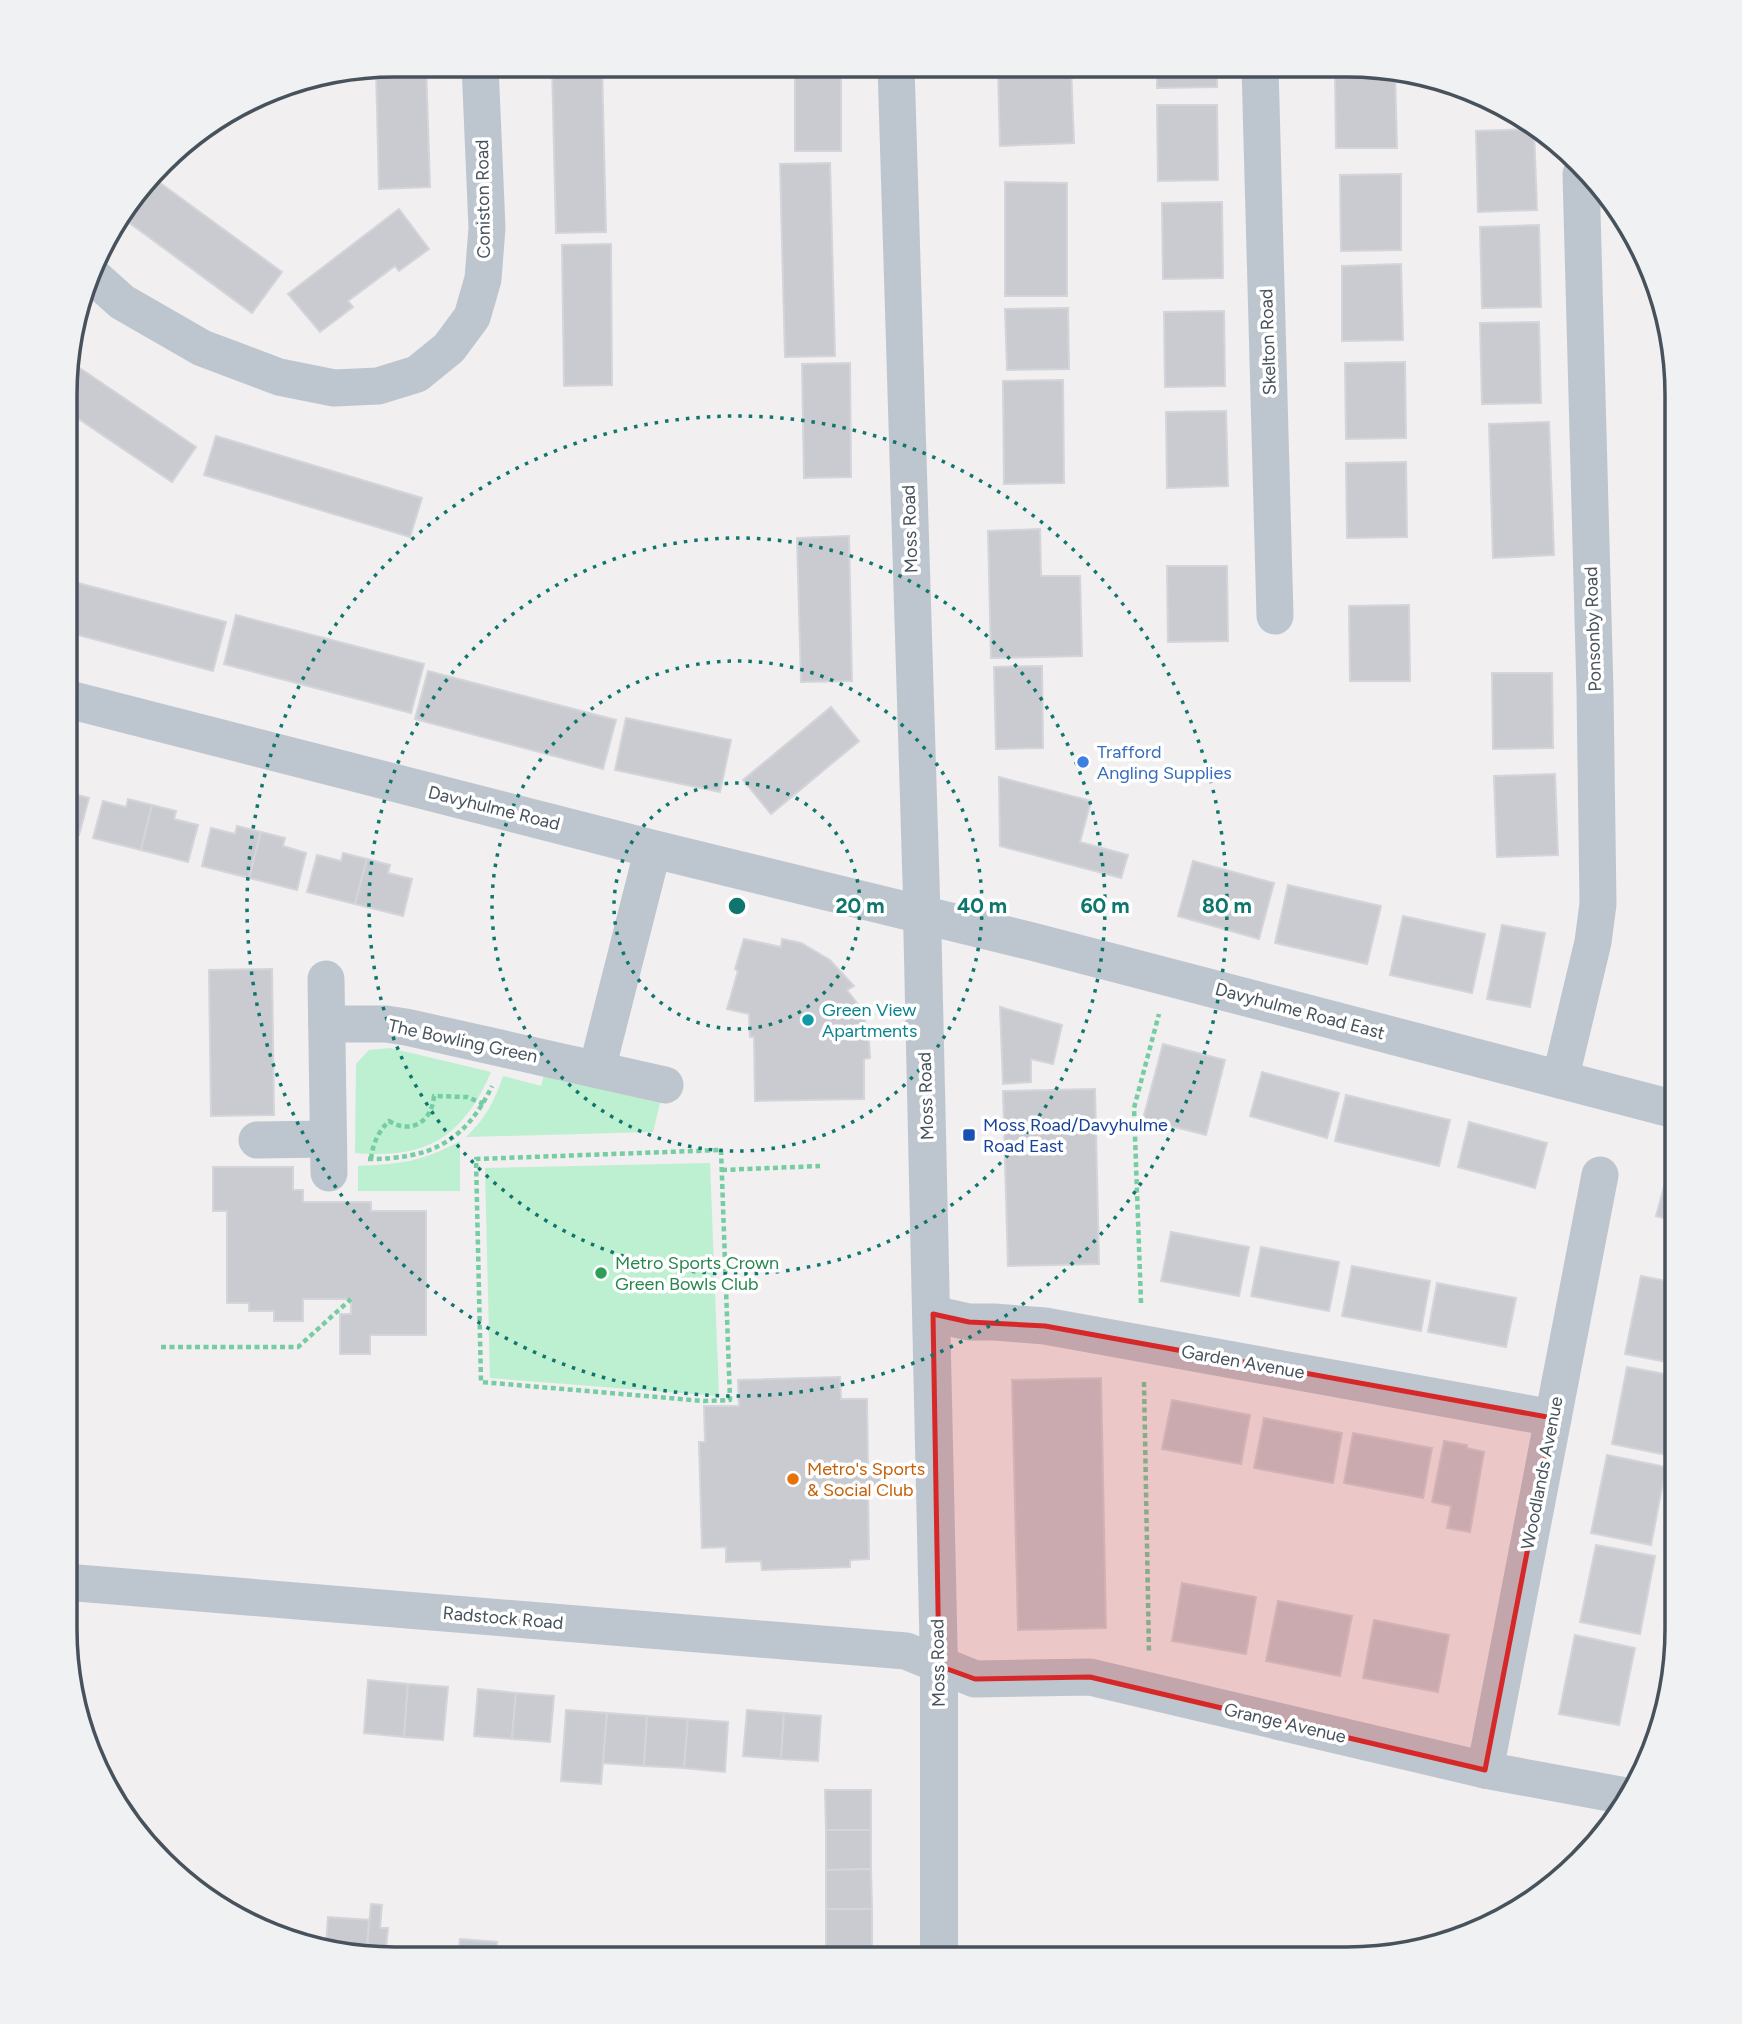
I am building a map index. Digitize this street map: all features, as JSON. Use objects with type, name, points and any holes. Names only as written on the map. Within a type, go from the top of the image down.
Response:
[{"type":"street","name":"Coniston Road","points":[[98,281],[122,302],[202,348],[279,377],[334,388],[378,386],[417,374],[449,348],[472,317],[483,279],[486,228],[480,77]]},
{"type":"street","name":"Moss Road","points":[[897,77],[933,1314],[939,1666],[939,1947]]},
{"type":"street","name":"Skelton Road","points":[[1260,77],[1275,616]]},
{"type":"street","name":"Ponsonby Road","points":[[1560,1080],[1593,942],[1598,904],[1581,180]]},
{"type":"street","name":"Davyhulme Road","points":[[77,702],[653,849],[922,913]]},
{"type":"street","points":[[597,1069],[653,849]]},
{"type":"street","name":"Davyhulme Road East","points":[[922,913],[1665,1107]]},
{"type":"street","points":[[257,1140],[328,1157],[326,979]]},
{"type":"street","name":"The Bowling Green","points":[[327,1024],[386,1024],[665,1085]]},
{"type":"street","name":"Woodlands Avenue","points":[[1485,1770],[1600,1175]]},
{"type":"street","name":"Garden Avenue","points":[[933,1314],[969,1322],[1045,1326],[1553,1418]]},
{"type":"street","name":"Radstock Road","points":[[77,1583],[906,1651],[939,1666]]},
{"type":"street","name":"Grange Avenue","points":[[939,1666],[975,1679],[1090,1677],[1485,1770],[1618,1795]]},
{"type":"path","points":[[328,1157],[405,1157],[428,1152],[447,1142],[468,1126],[484,1104],[499,1069],[504,1048]]},
{"type":"path","points":[[371,1159],[377,1138],[389,1121],[400,1127],[416,1126],[425,1121],[434,1096],[467,1097],[484,1104]]},
{"type":"path","points":[[721,1150],[722,1170],[730,1400],[704,1401],[481,1382],[476,1159],[721,1150]]},
{"type":"path","points":[[722,1170],[820,1166]]},
{"type":"path","points":[[160,1347],[298,1347],[351,1298]]},
{"type":"highlighted area","points":[[933,1314],[969,1322],[1045,1326],[1553,1418],[1485,1770],[1090,1677],[975,1679],[939,1666]]},
{"type":"green space","points":[[390,1048],[491,1072],[468,1113],[439,1140],[403,1152],[355,1153],[356,1064],[369,1050]]},
{"type":"green space","points":[[544,1075],[660,1103],[653,1132],[466,1137],[489,1109],[503,1076],[541,1086]]},
{"type":"green space","points":[[460,1141],[460,1191],[358,1191],[358,1166],[410,1161]]},
{"type":"green space","name":"Metro Sports Crown Green Bowls Club","points":[[710,1163],[719,1396],[490,1378],[485,1168]]},
{"type":"building","points":[[426,77],[430,187],[379,189],[376,78]]},
{"type":"building","points":[[552,77],[602,77],[606,232],[556,233]]},
{"type":"building","points":[[795,77],[841,77],[841,151],[795,151]]},
{"type":"building","points":[[998,77],[1071,77],[1074,143],[1000,146]]},
{"type":"building","points":[[1157,77],[1217,77],[1217,87],[1157,88]]},
{"type":"building","points":[[1335,77],[1395,81],[1397,148],[1336,148]]},
{"type":"building","points":[[1157,105],[1217,105],[1218,180],[1158,181]]},
{"type":"building","points":[[1521,129],[1534,138],[1537,210],[1478,212],[1476,131]]},
{"type":"building","points":[[830,163],[835,356],[785,357],[780,164]]},
{"type":"building","points":[[1401,174],[1401,250],[1341,251],[1340,175]]},
{"type":"building","points":[[159,182],[282,272],[252,313],[128,222]]},
{"type":"building","points":[[1005,182],[1067,183],[1067,296],[1005,296]]},
{"type":"building","points":[[1222,202],[1223,278],[1163,279],[1162,203]]},
{"type":"building","points":[[399,209],[429,249],[399,271],[395,266],[348,301],[353,307],[320,332],[288,294]]},
{"type":"building","points":[[1539,225],[1541,307],[1482,308],[1480,227]]},
{"type":"building","points":[[611,244],[612,385],[564,386],[562,245]]},
{"type":"building","points":[[1401,264],[1403,340],[1342,341],[1342,266]]},
{"type":"building","points":[[1068,308],[1069,369],[1007,370],[1005,309]]},
{"type":"building","points":[[1224,311],[1225,386],[1165,387],[1164,312]]},
{"type":"building","points":[[1539,322],[1541,403],[1482,404],[1480,323]]},
{"type":"building","points":[[1405,362],[1406,438],[1346,439],[1345,363]]},
{"type":"building","points":[[850,363],[851,477],[804,478],[802,364]]},
{"type":"building","points":[[79,367],[196,447],[172,482],[77,418]]},
{"type":"building","points":[[1063,380],[1064,483],[1004,484],[1003,381]]},
{"type":"building","points":[[1226,411],[1228,486],[1167,488],[1166,412]]},
{"type":"building","points":[[1549,422],[1554,555],[1493,558],[1489,424]]},
{"type":"building","points":[[216,436],[422,498],[410,537],[204,475]]},
{"type":"building","points":[[1406,462],[1407,537],[1347,538],[1346,463]]},
{"type":"building","points":[[1040,529],[1041,576],[1080,576],[1082,656],[991,658],[988,531]]},
{"type":"building","points":[[849,536],[852,681],[801,682],[797,538]]},
{"type":"building","points":[[1167,566],[1227,566],[1228,641],[1168,642]]},
{"type":"building","points":[[77,583],[226,622],[213,671],[77,635]]},
{"type":"building","points":[[1409,605],[1410,681],[1350,681],[1349,606]]},
{"type":"building","points":[[236,615],[424,664],[411,713],[224,664]]},
{"type":"building","points":[[1042,666],[1043,748],[996,749],[994,667]]},
{"type":"building","points":[[428,671],[616,720],[603,769],[415,719]]},
{"type":"building","points":[[1492,673],[1552,673],[1553,748],[1493,749]]},
{"type":"building","points":[[831,707],[859,741],[771,814],[743,780]]},
{"type":"building","points":[[626,718],[731,740],[720,792],[615,770]]},
{"type":"building","points":[[1555,774],[1558,855],[1497,857],[1494,776]]},
{"type":"building","points":[[999,777],[1091,801],[1080,842],[1128,855],[1121,878],[1000,846]]},
{"type":"building","points":[[77,795],[89,798],[77,834]]},
{"type":"building","points":[[128,799],[152,805],[141,850],[93,838],[103,801],[126,807]]},
{"type":"building","points":[[152,805],[176,811],[174,819],[198,825],[188,862],[141,850]]},
{"type":"building","points":[[237,826],[261,832],[249,878],[202,866],[211,828],[235,834]]},
{"type":"building","points":[[261,832],[285,838],[283,846],[306,853],[297,890],[249,878]]},
{"type":"building","points":[[343,853],[367,859],[355,904],[307,892],[317,855],[341,861]]},
{"type":"building","points":[[367,859],[390,865],[388,873],[412,879],[403,916],[355,904]]},
{"type":"building","points":[[1193,861],[1274,883],[1259,939],[1178,916]]},
{"type":"building","points":[[1288,885],[1381,906],[1367,964],[1275,943]]},
{"type":"building","points":[[1403,916],[1485,934],[1472,993],[1390,975]]},
{"type":"building","points":[[1502,925],[1545,933],[1530,1007],[1487,999]]},
{"type":"building","name":"Green View Apartments","points":[[744,939],[781,947],[782,939],[801,943],[830,960],[854,986],[847,990],[863,1011],[869,1041],[870,1058],[864,1059],[864,1099],[755,1101],[754,1037],[750,1037],[749,1014],[727,1009]]},
{"type":"building","points":[[272,969],[274,1115],[211,1116],[209,970]]},
{"type":"building","points":[[1000,1007],[1062,1025],[1053,1064],[1031,1059],[1031,1082],[1003,1084]]},
{"type":"building","points":[[1163,1044],[1225,1060],[1206,1135],[1143,1119]]},
{"type":"building","points":[[1262,1072],[1339,1093],[1327,1138],[1250,1116]]},
{"type":"building","points":[[1095,1089],[1099,1264],[1008,1266],[1003,1091]]},
{"type":"building","points":[[1346,1095],[1450,1120],[1439,1166],[1335,1141]]},
{"type":"building","points":[[1469,1122],[1547,1143],[1535,1188],[1458,1167]]},
{"type":"building","points":[[213,1167],[293,1167],[293,1190],[303,1190],[303,1202],[371,1202],[371,1211],[426,1211],[426,1335],[370,1335],[370,1354],[340,1354],[340,1314],[351,1314],[351,1299],[303,1299],[303,1321],[274,1321],[274,1311],[249,1311],[249,1303],[227,1303],[227,1211],[213,1211]]},
{"type":"building","points":[[1665,1183],[1665,1219],[1656,1216]]},
{"type":"building","points":[[1171,1232],[1249,1247],[1239,1296],[1161,1281]]},
{"type":"building","points":[[1261,1247],[1339,1262],[1329,1311],[1251,1296]]},
{"type":"building","points":[[1352,1266],[1430,1281],[1421,1331],[1342,1316]]},
{"type":"building","points":[[1641,1276],[1665,1281],[1665,1362],[1625,1354]]},
{"type":"building","points":[[1437,1283],[1516,1298],[1506,1347],[1428,1332]]},
{"type":"building","points":[[1627,1367],[1665,1374],[1665,1455],[1612,1444]]},
{"type":"building","name":"Metro's Sports & Social Club","points":[[840,1377],[841,1399],[867,1399],[868,1468],[885,1467],[885,1490],[868,1490],[869,1559],[850,1560],[850,1567],[762,1570],[761,1561],[726,1562],[726,1547],[702,1548],[699,1442],[705,1442],[704,1406],[739,1406],[738,1380]]},
{"type":"building","points":[[1101,1378],[1106,1628],[1018,1630],[1012,1380]]},
{"type":"building","points":[[1172,1400],[1250,1415],[1241,1464],[1162,1449]]},
{"type":"building","points":[[1264,1418],[1342,1433],[1333,1483],[1254,1468]]},
{"type":"building","points":[[1353,1433],[1432,1448],[1423,1498],[1344,1483]]},
{"type":"building","points":[[1444,1441],[1467,1445],[1467,1448],[1484,1452],[1470,1532],[1447,1528],[1451,1506],[1432,1502]]},
{"type":"building","points":[[1607,1455],[1665,1467],[1651,1545],[1591,1533]]},
{"type":"building","points":[[1596,1545],[1655,1556],[1640,1634],[1580,1622]]},
{"type":"building","points":[[1182,1583],[1256,1597],[1246,1654],[1172,1641]]},
{"type":"building","points":[[1278,1601],[1352,1616],[1340,1676],[1266,1661]]},
{"type":"building","points":[[1374,1620],[1449,1635],[1438,1692],[1363,1678]]},
{"type":"building","points":[[1575,1635],[1635,1648],[1619,1725],[1559,1714]]},
{"type":"building","points":[[368,1680],[408,1684],[404,1737],[364,1733]]},
{"type":"building","points":[[408,1684],[448,1687],[443,1740],[404,1737]]},
{"type":"building","points":[[478,1689],[516,1693],[512,1739],[474,1736]]},
{"type":"building","points":[[516,1693],[554,1696],[550,1742],[512,1739]]},
{"type":"building","points":[[566,1710],[607,1713],[601,1784],[561,1781]]},
{"type":"building","points":[[747,1710],[784,1713],[781,1759],[743,1756]]},
{"type":"building","points":[[607,1713],[647,1716],[644,1766],[603,1763]]},
{"type":"building","points":[[784,1713],[821,1716],[818,1761],[781,1759]]},
{"type":"building","points":[[647,1716],[688,1719],[684,1768],[644,1766]]},
{"type":"building","points":[[688,1719],[728,1722],[725,1772],[684,1768]]},
{"type":"building","points":[[825,1790],[871,1790],[871,1830],[826,1830]]},
{"type":"building","points":[[826,1830],[871,1830],[871,1869],[826,1870]]},
{"type":"building","points":[[871,1869],[872,1909],[826,1909],[826,1870]]},
{"type":"building","points":[[371,1904],[382,1905],[380,1928],[388,1928],[386,1947],[367,1945]]},
{"type":"building","points":[[826,1909],[872,1909],[872,1947],[826,1947]]},
{"type":"building","points":[[328,1917],[369,1920],[367,1945],[326,1939]]},
{"type":"building","points":[[460,1939],[497,1942],[496,1947],[459,1947]]},
{"type":"place","name":"Trafford Angling Supplies","points":[[1083,762]]},
{"type":"place","name":"Green View Apartments","points":[[808,1020]]},
{"type":"place","name":"Moss Road/Davyhulme Road East","points":[[969,1135]]},
{"type":"place","name":"Metro Sports Crown Green Bowls Club","points":[[601,1273]]},
{"type":"place","name":"Metro's Sports & Social Club","points":[[793,1479]]}]
